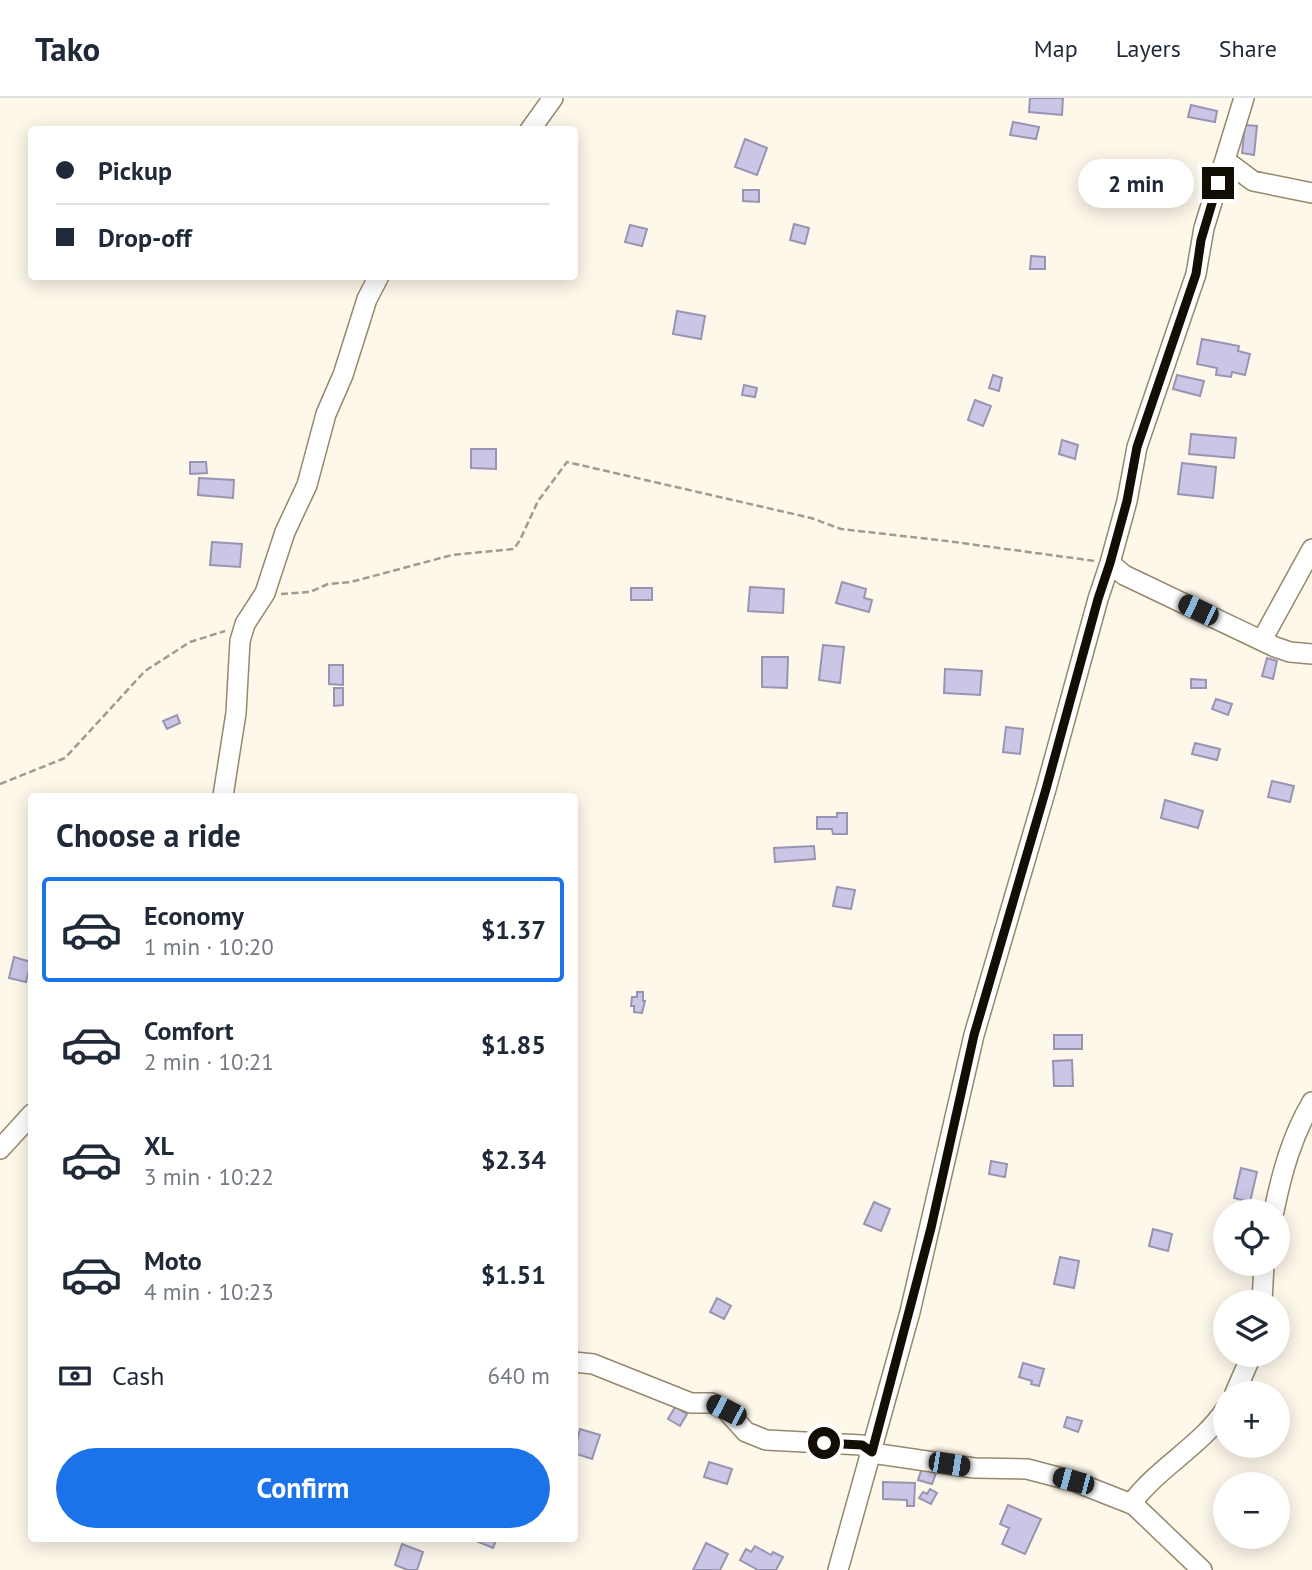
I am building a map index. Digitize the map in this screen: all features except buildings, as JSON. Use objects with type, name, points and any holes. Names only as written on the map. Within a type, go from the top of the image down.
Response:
[{"type":"street","points":[[533,126],[553,98]]},
{"type":"street","points":[[838,1570],[931,1228],[974,1035],[1110,563],[1127,501],[1137,447],[1196,274],[1204,228],[1244,98]]},
{"type":"street","points":[[1225,160],[1253,181],[1312,193]]},
{"type":"street","points":[[224,793],[232,747],[240,641],[245,624],[265,593],[285,533],[307,485],[326,414],[367,299],[377,280]]},
{"type":"street","points":[[1262,640],[1312,550]]},
{"type":"street","points":[[1110,563],[1124,575],[1262,640],[1290,652],[1312,654]]},
{"type":"street","points":[[1277,1199],[1296,1132],[1312,1102]]},
{"type":"street","points":[[0,1149],[28,1118]]},
{"type":"street","points":[[578,1362],[593,1364],[660,1393],[691,1403],[712,1403],[726,1410],[746,1432],[766,1440],[862,1445],[872,1452],[974,1468],[1027,1469],[1073,1481],[1142,1511],[1202,1570]]},
{"type":"street","points":[[1130,1504],[1145,1484],[1197,1442],[1213,1424]]},
{"type":"path","points":[[256,607],[282,594],[310,592],[328,584],[351,582],[452,555],[513,549],[538,501],[567,462],[811,519],[841,529],[1110,563]]},
{"type":"path","points":[[0,784],[65,758],[145,671],[190,642],[245,624]]},
{"type":"route","points":[[824,1443],[862,1445],[872,1452],[931,1228],[974,1035],[1046,789],[1070,695],[1104,585],[1127,501],[1137,447],[1196,274],[1201,240],[1218,183]]}]
